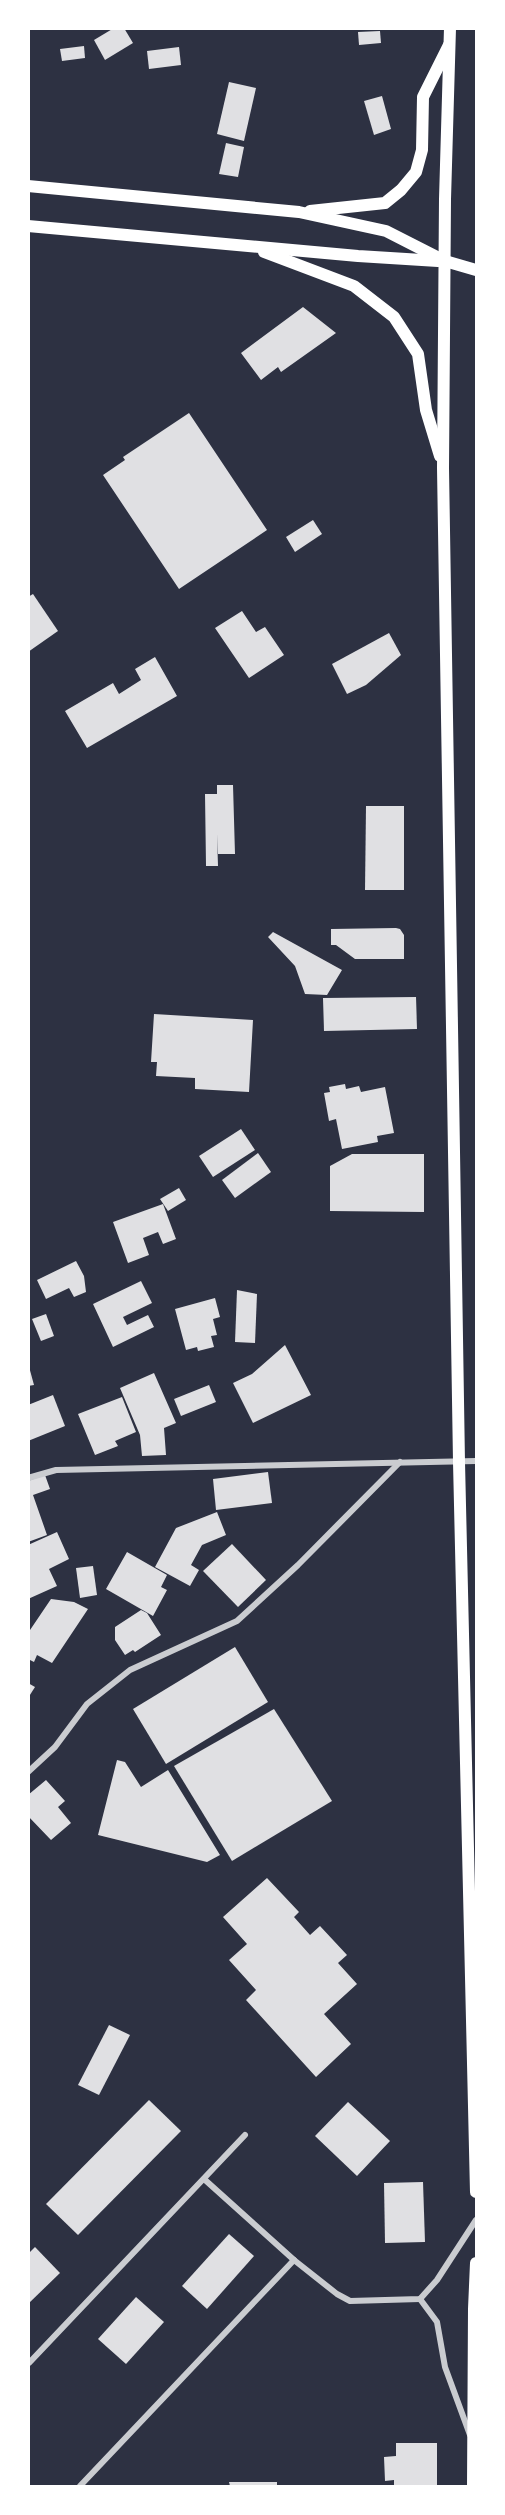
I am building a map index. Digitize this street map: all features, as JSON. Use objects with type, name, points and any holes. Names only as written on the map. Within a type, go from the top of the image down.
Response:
[{"type":"main road","points":[[299,212],[385,203],[401,190],[416,172],[422,150],[423,97],[450,35]]},
{"type":"main road","points":[[450,35],[445,199],[443,468],[459,1462],[477,2192]]},
{"type":"main road","points":[[28,186],[299,212],[386,231],[445,261],[477,270]]},
{"type":"main road","points":[[28,226],[445,261]]},
{"type":"main road","points":[[249,246],[354,286],[394,317],[418,354],[426,410],[443,468]]},
{"type":"main road","points":[[473,2487],[474,2308],[477,2263]]},
{"type":"street","points":[[28,1478],[56,1470],[477,1461]]},
{"type":"street","points":[[28,1772],[55,1747],[87,1704],[130,1670],[237,1621],[298,1565],[400,1462]]},
{"type":"street","points":[[29,2363],[245,2135]]},
{"type":"street","points":[[204,2179],[294,2260],[337,2294],[350,2301],[420,2299],[437,2280],[477,2220]]},
{"type":"street","points":[[80,2487],[294,2260]]},
{"type":"street","points":[[420,2299],[437,2322],[445,2367],[473,2445]]},
{"type":"building","points":[[114,28],[124,28],[133,43],[105,60],[94,40]]},
{"type":"building","points":[[380,31],[381,43],[359,45],[358,32]]},
{"type":"building","points":[[84,46],[85,58],[62,61],[60,49]]},
{"type":"building","points":[[179,47],[181,65],[149,69],[147,51]]},
{"type":"building","points":[[229,82],[256,88],[244,141],[217,134]]},
{"type":"building","points":[[382,96],[391,129],[374,135],[364,101]]},
{"type":"building","points":[[226,143],[244,147],[238,177],[219,174]]},
{"type":"building","points":[[303,307],[336,333],[281,372],[278,367],[261,380],[241,353]]},
{"type":"building","points":[[189,413],[267,530],[179,589],[103,475],[125,460],[123,457]]},
{"type":"building","points":[[313,520],[322,534],[295,552],[286,537]]},
{"type":"building","points":[[33,594],[58,631],[28,652],[28,597]]},
{"type":"building","points":[[242,611],[256,632],[265,627],[284,655],[249,678],[215,628]]},
{"type":"building","points":[[389,633],[401,655],[366,685],[347,694],[332,664]]},
{"type":"building","points":[[155,657],[177,696],[87,748],[65,711],[113,683],[119,694],[141,680],[135,669]]},
{"type":"building","points":[[217,785],[233,785],[235,854],[218,854],[217,834],[218,866],[206,866],[205,794],[217,794]]},
{"type":"building","points":[[366,806],[404,806],[404,890],[365,890]]},
{"type":"building","points":[[331,929],[400,929],[404,935],[404,959],[355,959],[336,945],[331,945]]},
{"type":"building","points":[[273,932],[342,970],[327,995],[305,994],[295,966],[268,937]]},
{"type":"building","points":[[416,997],[417,1029],[324,1031],[323,998]]},
{"type":"building","points":[[154,1014],[253,1020],[249,1092],[195,1089],[195,1078],[156,1076],[157,1062],[151,1062]]},
{"type":"building","points":[[345,1084],[346,1089],[359,1086],[361,1092],[385,1087],[394,1133],[377,1136],[378,1142],[342,1149],[336,1119],[329,1121],[324,1093],[330,1092],[329,1087]]},
{"type":"building","points":[[241,1129],[255,1150],[213,1177],[199,1156]]},
{"type":"building","points":[[258,1153],[271,1172],[235,1198],[222,1180]]},
{"type":"building","points":[[352,1154],[424,1154],[424,1212],[330,1211],[330,1166]]},
{"type":"building","points":[[179,1188],[186,1200],[168,1211],[160,1199]]},
{"type":"building","points":[[163,1204],[176,1239],[163,1244],[158,1232],[143,1238],[149,1255],[128,1263],[113,1222]]},
{"type":"building","points":[[76,1261],[84,1276],[86,1292],[74,1297],[69,1288],[46,1299],[37,1280]]},
{"type":"building","points":[[141,1281],[152,1303],[123,1317],[127,1325],[148,1315],[154,1327],[113,1347],[93,1304]]},
{"type":"building","points":[[237,1290],[257,1294],[255,1343],[235,1342]]},
{"type":"building","points":[[215,1298],[220,1317],[213,1319],[217,1335],[211,1336],[214,1347],[198,1351],[197,1347],[186,1350],[175,1309]]},
{"type":"building","points":[[46,1314],[54,1336],[41,1341],[32,1319]]},
{"type":"building","points":[[285,1345],[311,1395],[253,1423],[233,1383],[252,1374]]},
{"type":"building","points":[[28,1363],[34,1385],[28,1386]]},
{"type":"building","points":[[154,1373],[176,1423],[164,1428],[166,1455],[142,1456],[140,1435],[120,1388]]},
{"type":"building","points":[[209,1385],[216,1402],[181,1416],[174,1399]]},
{"type":"building","points":[[53,1395],[65,1426],[28,1441],[28,1405]]},
{"type":"building","points":[[122,1397],[136,1432],[115,1441],[118,1446],[95,1455],[78,1414]]},
{"type":"building","points":[[268,1472],[272,1503],[216,1510],[213,1479]]},
{"type":"building","points":[[45,1475],[50,1489],[33,1495],[47,1535],[28,1542],[28,1481]]},
{"type":"building","points":[[217,1512],[226,1535],[202,1545],[191,1565],[199,1570],[190,1586],[155,1567],[176,1528]]},
{"type":"building","points":[[57,1532],[69,1559],[49,1569],[57,1586],[28,1599],[28,1545]]},
{"type":"building","points":[[232,1544],[266,1580],[238,1607],[203,1571]]},
{"type":"building","points":[[127,1552],[167,1575],[161,1587],[167,1590],[153,1616],[106,1589]]},
{"type":"building","points":[[93,1566],[97,1595],[80,1598],[76,1568]]},
{"type":"building","points":[[51,1599],[74,1602],[88,1609],[52,1663],[37,1655],[34,1662],[28,1659],[28,1633]]},
{"type":"building","points":[[141,1610],[147,1613],[161,1635],[135,1652],[133,1650],[125,1655],[115,1640],[115,1627]]},
{"type":"building","points":[[235,1647],[268,1702],[166,1764],[133,1709]]},
{"type":"building","points":[[28,1683],[35,1687],[28,1698]]},
{"type":"building","points":[[274,1709],[332,1801],[232,1861],[174,1766]]},
{"type":"building","points":[[117,1760],[125,1762],[141,1787],[168,1770],[220,1855],[207,1862],[98,1835]]},
{"type":"building","points":[[46,1780],[65,1801],[58,1807],[71,1823],[51,1840],[28,1816],[28,1795]]},
{"type":"building","points":[[267,1878],[299,1912],[294,1917],[310,1935],[320,1926],[347,1955],[338,1963],[357,1984],[324,2014],[351,2044],[316,2077],[246,2000],[256,1990],[229,1960],[247,1944],[223,1917]]},
{"type":"building","points":[[109,2025],[130,2035],[99,2095],[78,2085]]},
{"type":"building","points":[[149,2100],[181,2131],[78,2235],[46,2204]]},
{"type":"building","points":[[348,2102],[390,2141],[357,2176],[315,2136]]},
{"type":"building","points":[[423,2182],[425,2242],[385,2243],[384,2183]]},
{"type":"building","points":[[229,2234],[254,2256],[207,2309],[182,2286]]},
{"type":"building","points":[[35,2247],[60,2273],[28,2304],[28,2254]]},
{"type":"building","points":[[136,2297],[164,2322],[126,2364],[98,2339]]},
{"type":"building","points":[[396,2443],[437,2443],[437,2486],[394,2486],[394,2480],[385,2481],[384,2457],[396,2456]]},
{"type":"building","points":[[229,2482],[277,2482],[277,2486],[230,2486]]}]
